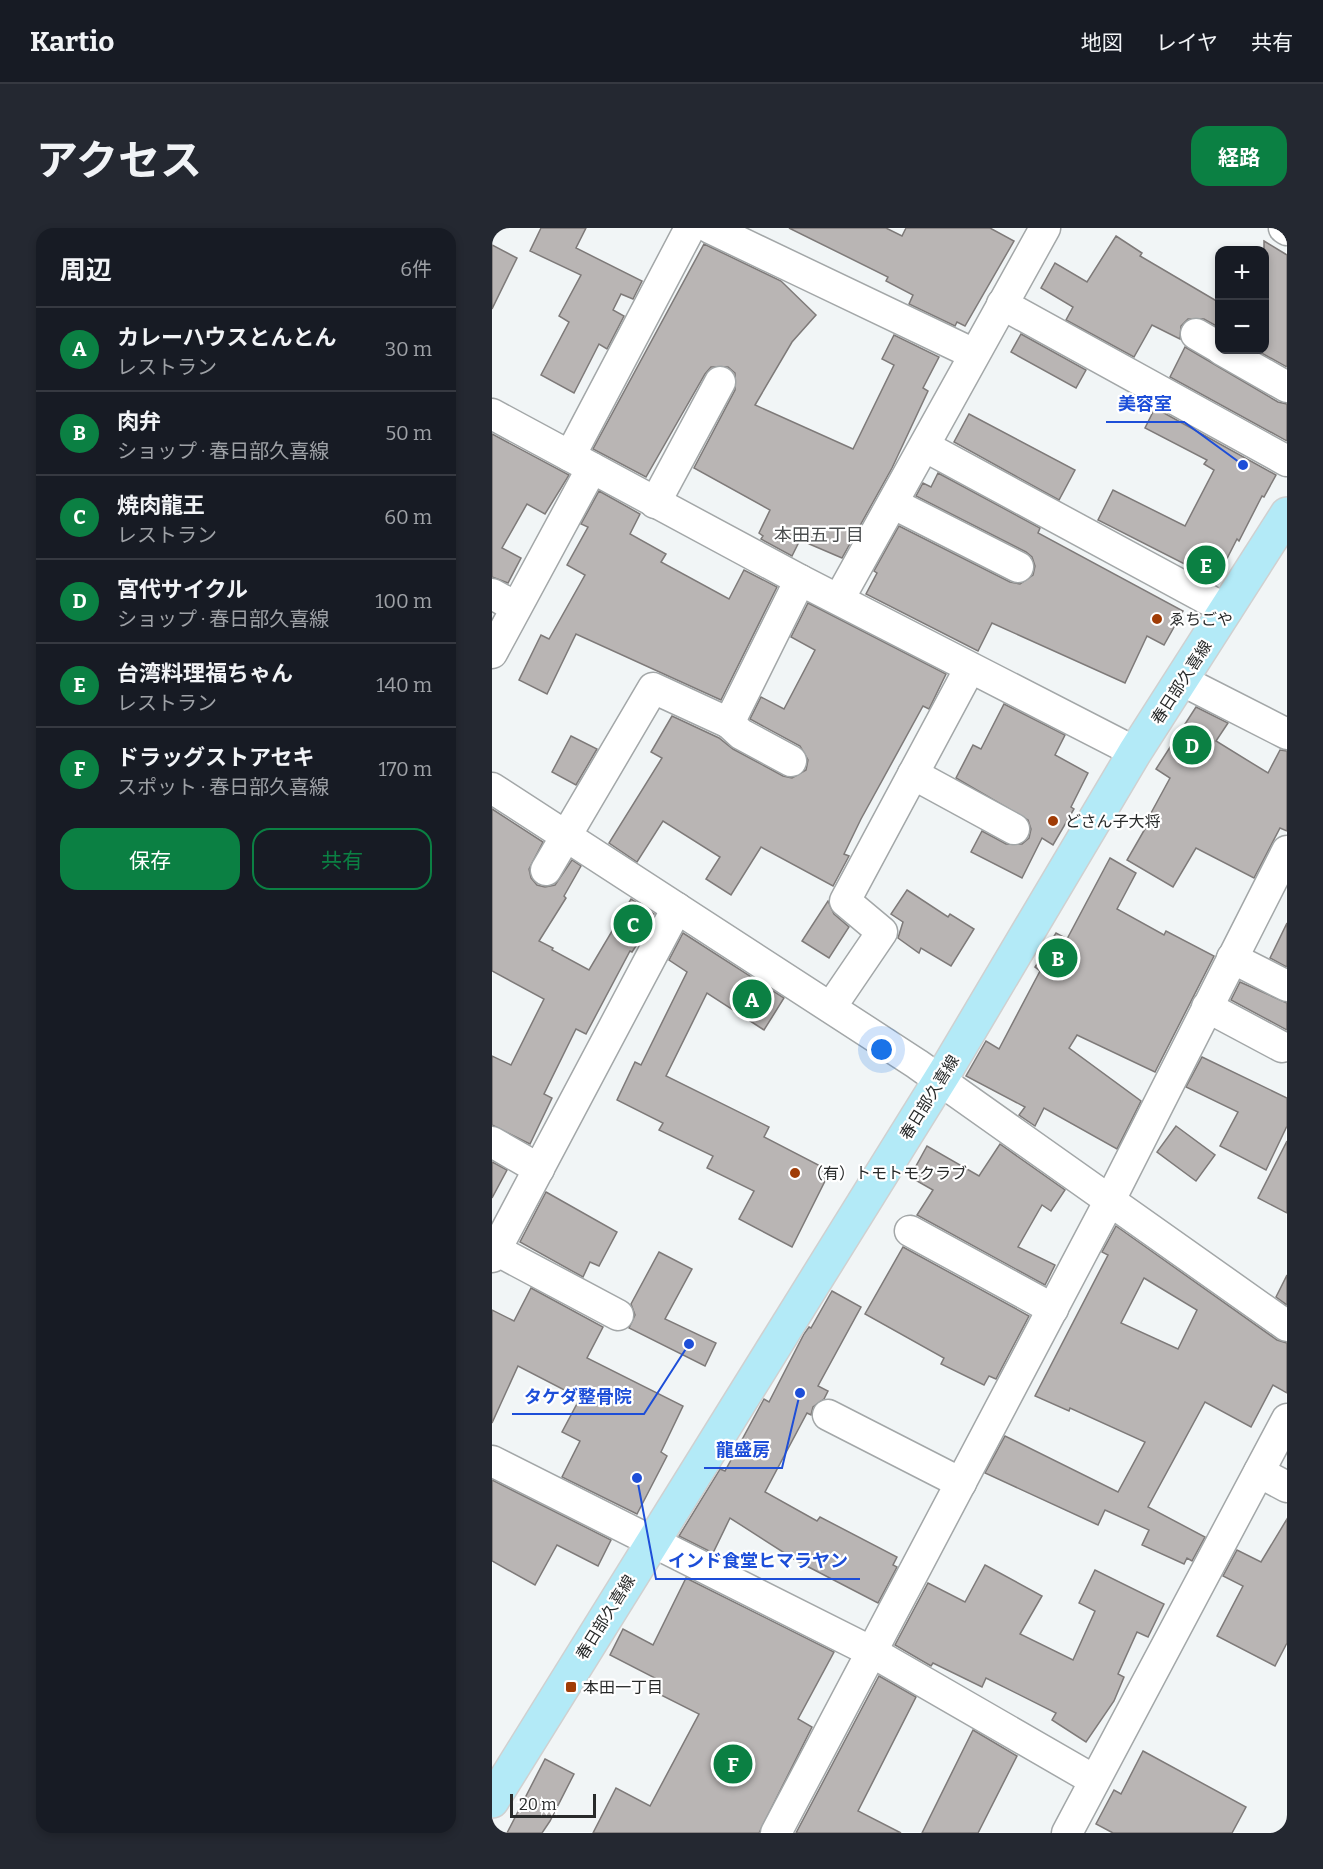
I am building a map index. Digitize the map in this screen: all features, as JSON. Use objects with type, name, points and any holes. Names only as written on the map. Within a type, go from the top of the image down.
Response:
[{"type":"main road","name":"春日部久喜線","points":[[492,1801],[939,1081],[1135,752],[1227,610],[1282,534]]},
{"type":"street","points":[[492,652],[504,600],[581,462],[690,228]]},
{"type":"street","points":[[710,228],[974,354]]},
{"type":"street","points":[[839,598],[926,447],[1039,230]]},
{"type":"street","points":[[1002,304],[1287,461]]},
{"type":"street","points":[[1212,344],[1287,387]]},
{"type":"street","points":[[655,503],[720,382]]},
{"type":"street","points":[[492,414],[800,580],[839,598],[1135,752]]},
{"type":"street","points":[[926,447],[1227,610]]},
{"type":"street","points":[[894,504],[1018,567]]},
{"type":"street","points":[[729,723],[800,580]]},
{"type":"street","points":[[831,1007],[882,932],[845,901],[970,668]]},
{"type":"street","points":[[1183,681],[1287,734]]},
{"type":"street","points":[[546,870],[653,688],[729,723],[741,734],[791,761]]},
{"type":"street","points":[[913,774],[1014,830]]},
{"type":"street","points":[[492,788],[831,1007],[1287,1326]]},
{"type":"street","points":[[776,1833],[1110,1200],[1287,851]]},
{"type":"street","points":[[618,1315],[494,1254],[677,908]]},
{"type":"street","points":[[1232,958],[1287,986]]},
{"type":"street","points":[[1207,1007],[1282,1047]]},
{"type":"street","points":[[492,1142],[539,1168]]},
{"type":"street","points":[[910,1231],[1053,1309]]},
{"type":"street","points":[[828,1415],[961,1483]]},
{"type":"street","points":[[1076,1830],[1094,1780],[1287,1419]]},
{"type":"street","points":[[492,1461],[651,1543],[872,1652],[1094,1780]]},
{"type":"street","points":[[1259,1472],[1287,1487]]},
{"type":"building","points":[[541,228],[586,228],[576,248],[642,281],[633,299],[621,294],[613,310],[624,316],[607,349],[599,344],[574,393],[541,375],[569,322],[559,316],[581,275],[530,251]]},
{"type":"building","points":[[789,228],[886,228],[902,236],[906,228],[990,228],[1014,241],[965,326],[957,322],[955,326],[909,304],[913,295],[886,281],[888,277]]},
{"type":"building","points":[[1116,236],[1142,253],[1140,256],[1215,300],[1215,325],[1204,319],[1188,319],[1181,326],[1180,339],[1152,325],[1134,357],[1066,320],[1073,307],[1041,288],[1055,263],[1087,282]]},
{"type":"building","points":[[1264,241],[1287,255],[1287,367],[1263,354],[1269,354],[1269,246],[1264,246]]},
{"type":"building","points":[[704,244],[781,281],[816,315],[792,342],[755,405],[853,449],[894,365],[882,359],[894,335],[939,357],[923,388],[928,391],[892,468],[842,558],[800,540],[792,556],[761,539],[763,536],[759,533],[770,510],[694,468],[735,390],[735,373],[728,367],[711,367],[705,374],[646,477],[593,449]]},
{"type":"building","points":[[492,245],[517,258],[492,309]]},
{"type":"building","points":[[1021,334],[1086,370],[1076,388],[1011,352]]},
{"type":"building","points":[[1185,347],[1278,402],[1287,404],[1287,441],[1170,377]]},
{"type":"building","points":[[1155,408],[1276,475],[1264,497],[1262,496],[1239,541],[1237,539],[1216,580],[1098,520],[1113,490],[1185,526],[1214,470],[1204,464],[1207,460],[1145,428]]},
{"type":"building","points":[[969,414],[1075,470],[1059,500],[954,442]]},
{"type":"building","points":[[492,434],[569,475],[545,514],[527,504],[502,548],[521,558],[508,583],[492,577]]},
{"type":"building","points":[[938,473],[1040,528],[1038,533],[1183,611],[1164,645],[1147,636],[1125,683],[992,623],[978,651],[866,594],[877,573],[874,571],[899,526],[1010,582],[1020,584],[1033,575],[1035,566],[1032,557],[1026,552],[916,496],[923,483],[931,487]]},
{"type":"building","points":[[599,491],[640,514],[630,534],[666,554],[661,562],[729,599],[744,570],[777,587],[721,700],[576,634],[547,694],[519,680],[541,635],[549,639],[585,575],[567,565],[588,527],[581,524]]},
{"type":"building","points":[[808,603],[946,674],[929,709],[923,706],[861,819],[844,854],[849,856],[833,886],[761,847],[731,895],[706,879],[720,857],[663,821],[637,862],[609,843],[662,758],[651,752],[672,716],[719,738],[733,749],[783,776],[792,778],[806,770],[808,760],[800,746],[750,719],[761,697],[784,709],[815,650],[791,637]]},
{"type":"building","points":[[1004,704],[1065,735],[1055,755],[1088,773],[1071,807],[1074,809],[1053,845],[1042,838],[1022,878],[971,852],[982,831],[1006,844],[1022,844],[1029,838],[1031,829],[1028,820],[956,778],[973,745],[981,749]]},
{"type":"building","points":[[1196,707],[1228,723],[1216,741],[1268,773],[1280,750],[1287,751],[1287,831],[1280,828],[1254,878],[1196,848],[1173,887],[1127,860],[1153,815],[1151,813],[1170,778],[1156,769]]},
{"type":"building","points":[[571,736],[597,749],[576,785],[552,772]]},
{"type":"building","points":[[492,809],[543,842],[529,869],[531,878],[537,885],[545,887],[555,885],[572,860],[581,866],[564,896],[566,898],[539,941],[553,948],[552,950],[589,970],[631,899],[654,914],[640,940],[632,952],[630,951],[586,1034],[576,1029],[544,1094],[552,1098],[530,1144],[492,1125],[492,1056],[511,1065],[544,999],[492,971]]},
{"type":"building","points":[[1110,858],[1136,873],[1117,909],[1164,935],[1166,931],[1214,956],[1155,1072],[1077,1035],[1069,1048],[1141,1101],[1117,1149],[1044,1108],[1035,1126],[1019,1115],[1025,1107],[966,1076],[986,1041],[999,1049],[1040,971],[1035,967],[1056,933],[1067,939]]},
{"type":"building","points":[[907,890],[948,917],[950,914],[974,929],[951,966],[921,948],[919,953],[898,938],[903,922],[891,914]]},
{"type":"building","points":[[828,901],[834,914],[849,927],[829,958],[802,941]]},
{"type":"building","points":[[1287,923],[1287,967],[1270,958]]},
{"type":"building","points":[[683,933],[784,998],[764,1030],[707,993],[666,1076],[769,1127],[764,1137],[830,1171],[792,1247],[739,1219],[754,1191],[707,1168],[713,1156],[659,1130],[663,1123],[617,1100],[635,1062],[641,1065],[687,972],[669,960]]},
{"type":"building","points":[[1240,982],[1287,1003],[1287,1030],[1231,1000]]},
{"type":"building","points":[[1202,1057],[1287,1098],[1287,1126],[1266,1170],[1220,1146],[1238,1112],[1186,1087]]},
{"type":"building","points":[[1176,1126],[1215,1155],[1196,1181],[1157,1152]]},
{"type":"building","points":[[1287,1141],[1287,1213],[1258,1198]]},
{"type":"building","points":[[1000,1144],[1065,1190],[1051,1211],[1042,1205],[1018,1247],[1055,1265],[1045,1285],[917,1215],[933,1190],[910,1177],[927,1146],[979,1176]]},
{"type":"building","points":[[492,1162],[507,1170],[492,1198]]},
{"type":"building","points":[[546,1192],[617,1232],[599,1266],[590,1262],[583,1277],[520,1242]]},
{"type":"building","points":[[1116,1226],[1277,1340],[1287,1343],[1287,1393],[1273,1385],[1251,1427],[1205,1402],[1148,1507],[1205,1537],[1192,1561],[1187,1558],[1184,1564],[1142,1545],[1149,1530],[1105,1510],[1098,1525],[985,1473],[1005,1436],[1118,1492],[1145,1442],[1070,1408],[1069,1411],[1035,1396],[1108,1255],[1102,1252]],"holes":[[[1144,1278],[1197,1310],[1178,1349],[1121,1323]]]},
{"type":"building","points":[[903,1247],[1029,1316],[996,1379],[989,1376],[984,1385],[941,1364],[944,1358],[865,1314]]},
{"type":"building","points":[[659,1252],[692,1269],[665,1319],[716,1343],[705,1366],[629,1328],[635,1315],[631,1304]]},
{"type":"building","points":[[1287,1275],[1287,1305],[1276,1297]]},
{"type":"building","points":[[531,1288],[603,1327],[587,1358],[683,1406],[661,1452],[667,1456],[637,1514],[562,1477],[580,1441],[562,1432],[580,1398],[518,1366],[492,1423],[492,1310],[514,1321]]},
{"type":"building","points":[[832,1291],[861,1307],[818,1386],[828,1391],[824,1399],[813,1407],[811,1415],[807,1413],[765,1492],[817,1521],[820,1517],[897,1557],[893,1565],[897,1567],[878,1603],[797,1561],[730,1518],[713,1553],[679,1536],[720,1469],[725,1471],[764,1399],[769,1402],[804,1334],[809,1327],[811,1328]]},
{"type":"building","points":[[492,1480],[611,1540],[598,1566],[557,1545],[535,1585],[492,1561]]},
{"type":"building","points":[[1287,1519],[1287,1643],[1275,1666],[1217,1636],[1243,1586],[1223,1576],[1237,1550],[1261,1562]]},
{"type":"building","points":[[985,1565],[1042,1596],[1020,1634],[1073,1660],[1095,1611],[1079,1603],[1095,1570],[1164,1604],[1148,1637],[1137,1632],[1118,1674],[1124,1677],[1114,1701],[1086,1742],[1052,1720],[1056,1713],[986,1678],[982,1687],[933,1663],[931,1666],[895,1645],[928,1583],[965,1602]]},
{"type":"building","points":[[686,1578],[834,1652],[798,1719],[812,1727],[759,1833],[593,1833],[616,1788],[650,1806],[699,1714],[649,1689],[655,1678],[610,1655],[623,1629],[653,1645]]},
{"type":"building","points":[[879,1676],[916,1697],[858,1811],[901,1833],[796,1833]]},
{"type":"building","points":[[973,1730],[1017,1756],[978,1833],[922,1833]]},
{"type":"building","points":[[1143,1751],[1246,1807],[1232,1833],[1113,1833],[1096,1824],[1114,1790],[1121,1794]]},
{"type":"building","points":[[545,1759],[574,1774],[550,1821],[542,1833],[507,1833]]},
{"type":"place","name":"美容室","points":[[1243,465]]},
{"type":"place","name":"台湾料理福ちゃん","points":[[1206,565]]},
{"type":"place","name":"ゑちごや","points":[[1157,619]]},
{"type":"place","name":"宮代サイクル","points":[[1192,745]]},
{"type":"place","name":"どさん子大将","points":[[1053,821]]},
{"type":"place","name":"焼肉龍王","points":[[633,924]]},
{"type":"place","name":"肉弁","points":[[1058,958]]},
{"type":"place","name":"カレーハウスとんとん","points":[[752,999]]},
{"type":"place","name":"（有）トモトモクラブ","points":[[795,1173]]},
{"type":"place","name":"タケダ整骨院","points":[[689,1344]]},
{"type":"place","name":"龍盛房","points":[[800,1393]]},
{"type":"place","name":"インド食堂ヒマラヤン","points":[[637,1478]]},
{"type":"place","name":"本田一丁目","points":[[571,1687]]},
{"type":"place","name":"ドラッグストアセキ","points":[[733,1764]]},
{"type":"district","name":"本田五丁目","points":[[819,535]]}]
